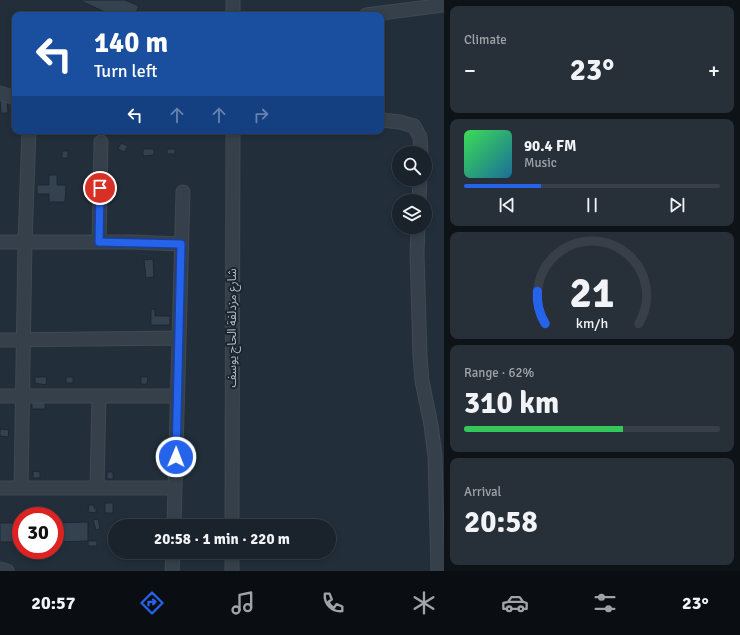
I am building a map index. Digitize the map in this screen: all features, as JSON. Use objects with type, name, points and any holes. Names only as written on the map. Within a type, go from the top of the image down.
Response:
[{"type":"street","points":[[233,12],[234,0]]},
{"type":"street","points":[[384,13],[444,5]]},
{"type":"street","points":[[0,93],[12,97]]},
{"type":"street","points":[[384,120],[400,122],[414,126],[420,137],[421,146]]},
{"type":"street","points":[[21,488],[24,396],[25,242],[29,134]]},
{"type":"street","name":"شارع مزدلفة الحاج يوسف","points":[[232,519],[233,134]]},
{"type":"street","points":[[99,242],[102,142]]},
{"type":"street","points":[[174,519],[183,192]]},
{"type":"street","points":[[418,234],[420,356],[422,381],[431,425],[436,462],[438,571]]},
{"type":"street","points":[[0,242],[181,244]]},
{"type":"street","points":[[0,340],[179,338]]},
{"type":"street","points":[[0,396],[177,396]]},
{"type":"street","points":[[97,488],[99,396]]},
{"type":"street","points":[[0,488],[175,488]]},
{"type":"street","points":[[172,571],[173,559]]},
{"type":"street","points":[[232,559],[232,571]]},
{"type":"street","points":[[0,569],[7,571]]},
{"type":"building","points":[[79,0],[125,0],[139,6],[136,12],[105,12]]},
{"type":"building","points":[[7,99],[8,113],[1,113],[0,100]]},
{"type":"building","points":[[121,143],[128,146],[124,152],[118,149]]},
{"type":"building","points":[[143,149],[154,149],[154,155],[143,156]]},
{"type":"building","points":[[167,149],[175,149],[175,154],[167,154]]},
{"type":"building","points":[[62,151],[68,151],[68,158],[62,158]]},
{"type":"building","points":[[49,175],[57,175],[57,185],[66,185],[65,202],[49,202],[49,194],[37,194],[37,185],[49,185]]},
{"type":"building","points":[[153,259],[154,277],[146,278],[144,260]]},
{"type":"building","points":[[151,309],[155,309],[155,316],[170,316],[170,325],[151,325]]},
{"type":"building","points":[[35,377],[47,377],[46,385],[35,383]]},
{"type":"building","points":[[66,377],[73,377],[73,383],[66,383]]},
{"type":"building","points":[[141,377],[148,377],[147,384],[141,384]]},
{"type":"building","points":[[32,400],[45,400],[45,409],[32,409]]},
{"type":"building","points":[[0,429],[9,430],[8,437],[0,436]]},
{"type":"building","points":[[33,471],[40,472],[40,478],[33,478]]},
{"type":"building","points":[[107,472],[113,472],[113,479],[107,479]]},
{"type":"building","points":[[105,503],[113,503],[113,513],[105,513]]},
{"type":"building","points":[[89,505],[94,505],[94,508],[96,508],[96,513],[88,512]]},
{"type":"building","points":[[98,519],[100,529],[96,530],[93,520]]},
{"type":"building","points":[[88,522],[88,541],[64,542],[64,523]]},
{"type":"building","points":[[0,523],[12,523],[12,542],[0,542]]},
{"type":"building","points":[[88,541],[97,541],[97,546],[88,546]]},
{"type":"route","points":[[100,188],[99,242],[151,242],[181,244],[176,457]]}]
